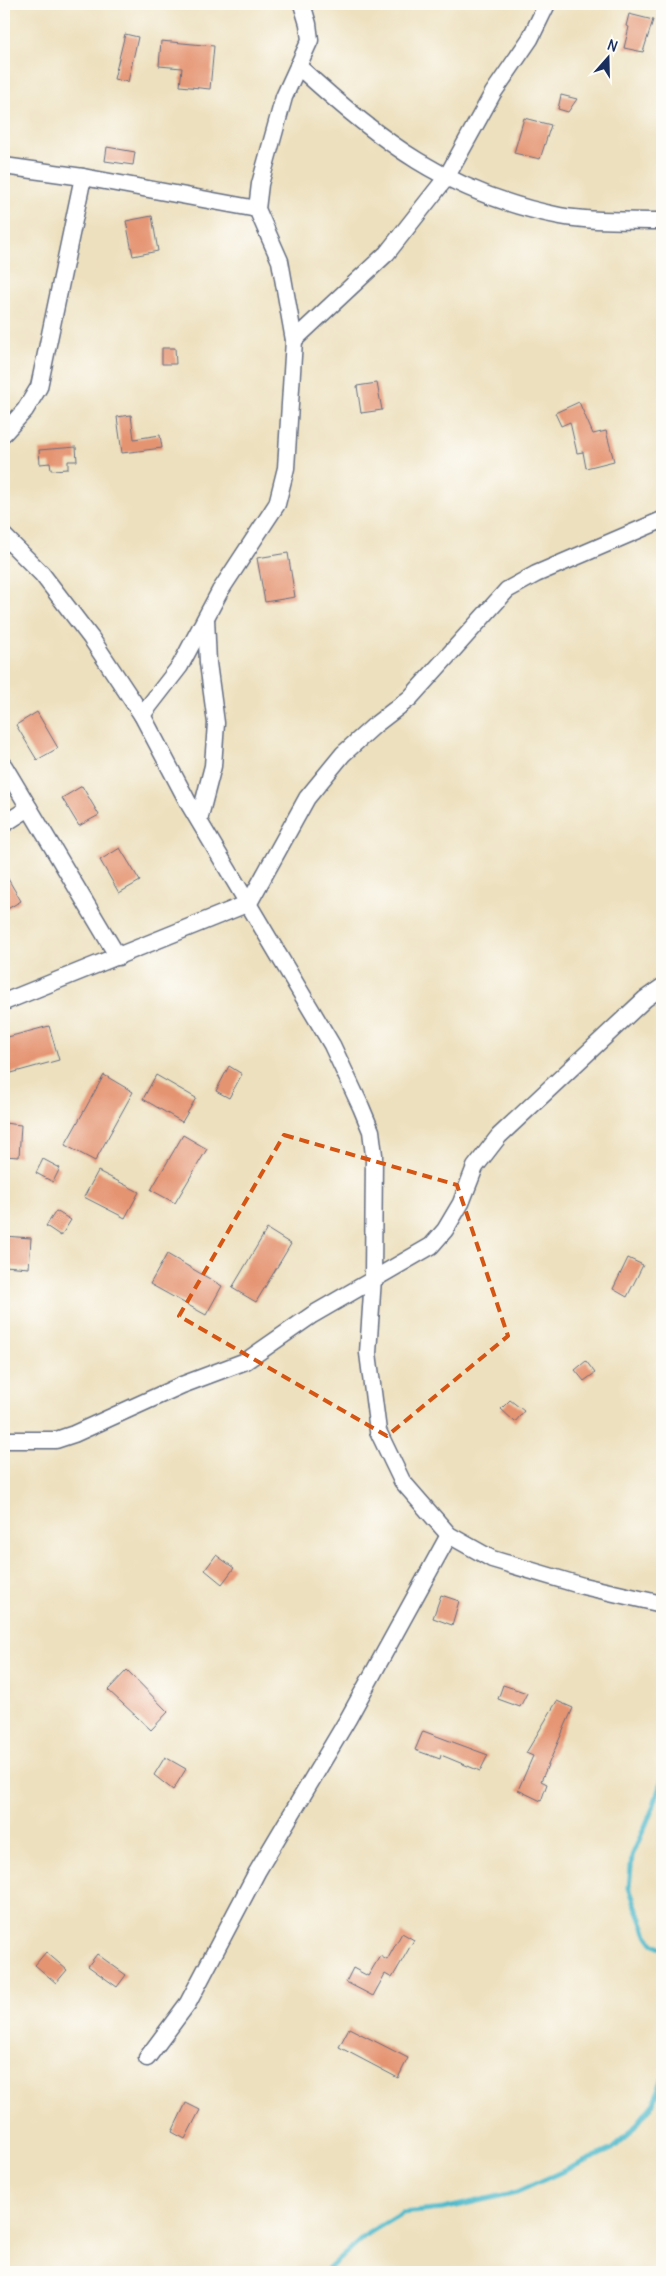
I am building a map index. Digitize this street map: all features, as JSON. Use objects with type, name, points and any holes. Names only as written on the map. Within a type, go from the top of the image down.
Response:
[{"type":"street","points":[[142,715],[180,666],[220,591],[277,504],[286,468],[294,340],[280,261],[257,209],[260,184],[284,97],[310,40],[308,24],[302,4]]},
{"type":"street","points":[[294,340],[387,253],[446,178],[493,93],[530,39],[548,4]]},
{"type":"street","points":[[298,66],[344,108],[409,157],[446,178],[510,203],[562,216],[662,221]]},
{"type":"street","points":[[4,166],[83,177],[257,209]]},
{"type":"street","points":[[4,434],[25,410],[39,387],[83,177]]},
{"type":"street","points":[[4,1002],[249,903],[307,798],[343,754],[375,725],[410,698],[507,590],[536,574],[662,520]]},
{"type":"street","points":[[4,536],[42,574],[91,638],[142,715],[199,820],[332,1045],[371,1131],[374,1155],[373,1278],[368,1353],[378,1431],[402,1481],[449,1535],[492,1559],[583,1586],[662,1604]]},
{"type":"street","points":[[199,820],[213,766],[216,723],[208,663],[206,618]]},
{"type":"street","points":[[4,766],[118,957]]},
{"type":"street","points":[[4,824],[29,808]]},
{"type":"street","points":[[4,1440],[56,1440],[74,1434],[182,1385],[246,1361],[312,1315],[431,1246],[445,1230],[457,1209],[475,1167],[499,1136],[645,999],[662,987]]},
{"type":"street","points":[[147,2058],[188,2003],[257,1872],[348,1718],[449,1535]]},
{"type":"highlighted area","points":[[284,1135],[457,1185],[508,1336],[387,1436],[179,1316]]},
{"type":"building","points":[[629,14],[653,20],[643,52],[624,48],[629,27],[626,26]]},
{"type":"building","points":[[125,34],[138,37],[128,82],[114,79]]},
{"type":"building","points":[[161,41],[214,46],[210,89],[180,86],[182,68],[159,66]]},
{"type":"building","points":[[561,95],[577,99],[568,112],[558,109]]},
{"type":"building","points":[[524,118],[551,125],[540,159],[514,153]]},
{"type":"building","points":[[107,147],[135,152],[133,165],[105,161]]},
{"type":"building","points":[[152,216],[158,251],[133,256],[126,221]]},
{"type":"building","points":[[162,348],[175,348],[176,364],[162,364]]},
{"type":"building","points":[[377,383],[382,410],[361,413],[357,386]]},
{"type":"building","points":[[579,402],[593,434],[606,431],[614,461],[586,468],[583,452],[577,453],[570,422],[561,426],[555,413]]},
{"type":"building","points":[[131,415],[134,439],[160,435],[162,448],[122,453],[117,417]]},
{"type":"building","points":[[76,447],[77,461],[68,461],[68,469],[51,470],[50,463],[40,464],[39,450]]},
{"type":"building","points":[[288,553],[295,597],[265,602],[257,558]]},
{"type":"building","points":[[37,712],[58,748],[37,760],[16,725]]},
{"type":"building","points":[[82,786],[99,815],[79,826],[62,798]]},
{"type":"building","points":[[120,848],[140,881],[119,893],[100,860]]},
{"type":"building","points":[[4,872],[21,901],[4,911]]},
{"type":"building","points":[[49,1026],[59,1060],[4,1075],[4,1038]]},
{"type":"building","points":[[229,1066],[242,1074],[229,1098],[216,1091]]},
{"type":"building","points":[[104,1075],[133,1092],[95,1161],[65,1145]]},
{"type":"building","points":[[156,1075],[196,1098],[182,1122],[143,1099]]},
{"type":"building","points":[[4,1123],[21,1125],[19,1157],[4,1156]]},
{"type":"building","points":[[183,1135],[207,1149],[175,1203],[151,1190]]},
{"type":"building","points":[[43,1159],[60,1168],[53,1182],[36,1173]]},
{"type":"building","points":[[98,1171],[139,1192],[125,1218],[84,1197]]},
{"type":"building","points":[[56,1211],[71,1220],[61,1236],[46,1226]]},
{"type":"building","points":[[267,1229],[291,1244],[256,1302],[232,1288]]},
{"type":"building","points":[[4,1236],[31,1238],[29,1268],[4,1266]]},
{"type":"building","points":[[167,1254],[222,1286],[206,1315],[150,1284]]},
{"type":"building","points":[[628,1258],[643,1265],[627,1297],[613,1289]]},
{"type":"building","points":[[586,1361],[595,1373],[584,1381],[575,1370]]},
{"type":"building","points":[[510,1400],[524,1411],[515,1422],[501,1409]]},
{"type":"building","points":[[216,1555],[234,1568],[222,1584],[205,1570]]},
{"type":"building","points":[[441,1595],[459,1601],[452,1625],[433,1618]]},
{"type":"building","points":[[127,1670],[168,1712],[151,1730],[108,1690]]},
{"type":"building","points":[[503,1685],[527,1693],[520,1707],[498,1699]]},
{"type":"building","points":[[557,1701],[573,1708],[541,1781],[547,1784],[541,1801],[518,1790],[533,1756],[526,1753]]},
{"type":"building","points":[[423,1731],[488,1755],[480,1771],[441,1755],[440,1759],[415,1750]]},
{"type":"building","points":[[165,1757],[186,1769],[173,1790],[154,1775]]},
{"type":"building","points":[[402,1933],[414,1940],[392,1978],[385,1974],[373,1996],[346,1982],[353,1968],[368,1976],[380,1956],[387,1960]]},
{"type":"building","points":[[46,1952],[67,1970],[56,1983],[35,1965]]},
{"type":"building","points":[[97,1954],[126,1975],[117,1987],[88,1966]]},
{"type":"building","points":[[349,2028],[408,2058],[398,2078],[339,2047]]},
{"type":"building","points":[[186,2103],[200,2110],[185,2139],[172,2132]]},
{"type":"waterway","points":[[662,1779],[653,1808],[632,1856],[629,1888],[647,1935],[653,1943],[662,1948]]},
{"type":"waterway","points":[[325,2272],[367,2234],[402,2213],[443,2209],[517,2192],[612,2149],[628,2135],[654,2103],[662,2080]]}]
